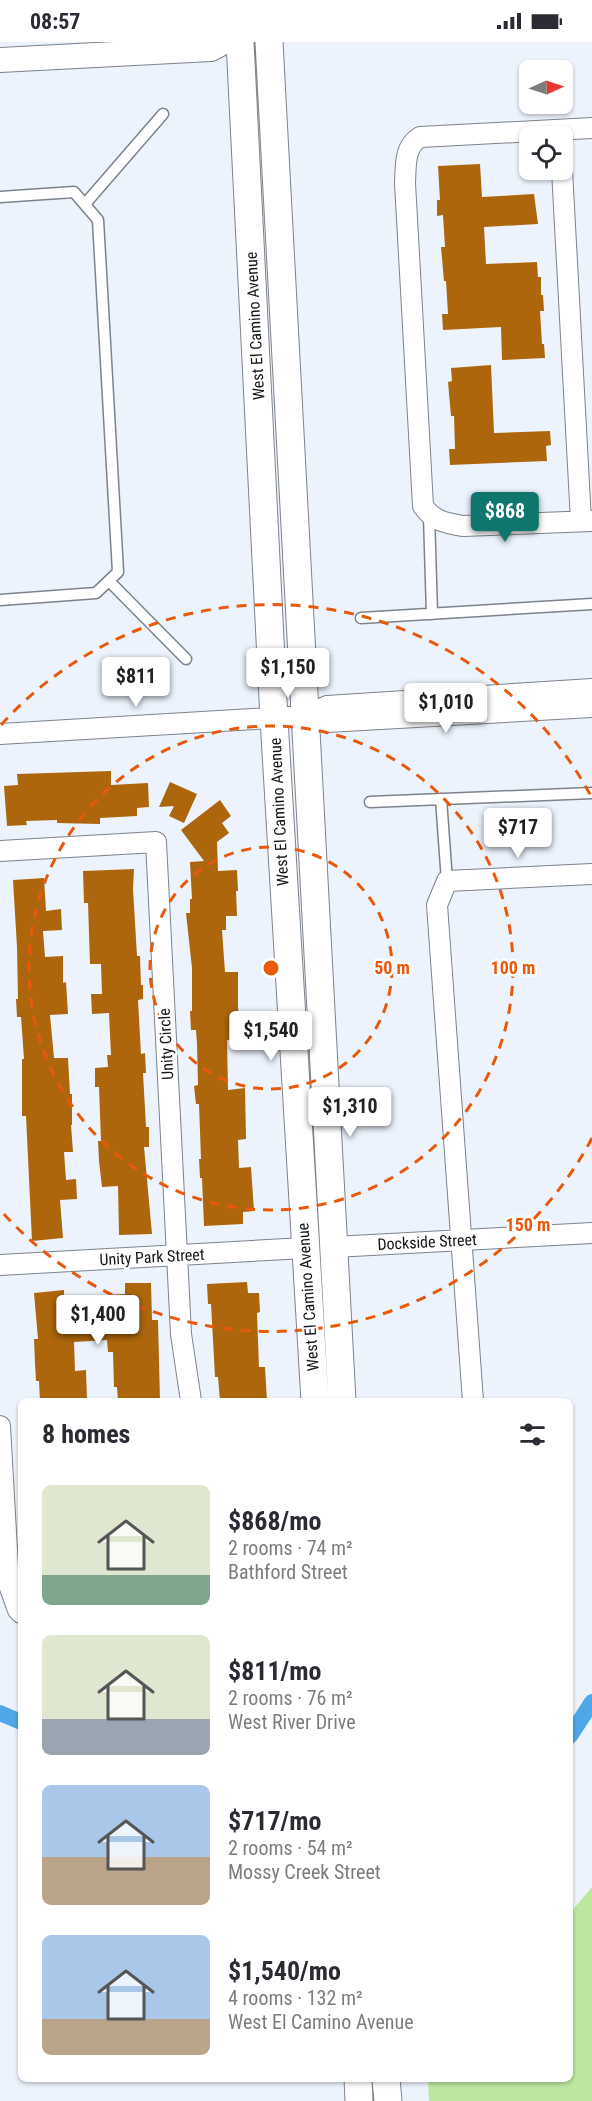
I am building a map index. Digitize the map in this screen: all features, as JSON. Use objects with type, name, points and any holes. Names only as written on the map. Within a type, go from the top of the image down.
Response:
[{"type":"main road","name":"West El Camino Avenue","points":[[240,42],[274,719],[315,1398]]},
{"type":"main road","name":"West El Camino Avenue","points":[[269,42],[342,1398]]},
{"type":"main road","points":[[358,2082],[359,2101]]},
{"type":"main road","points":[[370,2082],[372,2101]]},
{"type":"main road","points":[[386,2082],[388,2101]]},
{"type":"street","points":[[0,60],[211,49],[224,42]]},
{"type":"street","points":[[573,131],[592,128]]},
{"type":"street","points":[[519,134],[420,137],[412,142],[407,155],[405,183],[423,506],[429,515],[443,522],[463,526],[586,521],[563,180]]},
{"type":"street","points":[[0,734],[274,719],[305,716],[327,706],[592,689]]},
{"type":"street","points":[[305,716],[327,722],[592,707]]},
{"type":"street","name":"Unity Circle","points":[[0,851],[156,842],[181,1334],[191,1398]]},
{"type":"street","points":[[473,1398],[437,905],[447,881],[592,874]]},
{"type":"street","name":"Dockside Street","points":[[334,1247],[592,1233]]},
{"type":"street","name":"Unity Park Street","points":[[0,1265],[304,1248]]},
{"type":"street","points":[[0,1426],[9,1586],[18,1606]]},
{"type":"lane","points":[[85,204],[163,114]]},
{"type":"lane","points":[[0,197],[74,192],[98,219],[118,572],[96,593],[0,600]]},
{"type":"lane","points":[[429,515],[432,614]]},
{"type":"lane","points":[[109,581],[186,659]]},
{"type":"lane","points":[[361,618],[592,604]]},
{"type":"lane","points":[[370,802],[592,793]]},
{"type":"lane","points":[[441,800],[447,881]]},
{"type":"green space","points":[[592,1887],[592,2101],[429,2101],[428,2082],[573,2082],[573,1909]]},
{"type":"building","points":[[480,164],[482,197],[534,194],[538,224],[484,227],[486,264],[537,262],[538,277],[541,277],[541,295],[543,295],[544,311],[540,311],[545,358],[502,360],[501,327],[443,330],[442,314],[448,314],[441,247],[445,247],[443,215],[437,216],[437,200],[440,200],[438,166]]},
{"type":"building","points":[[491,365],[494,433],[550,431],[551,445],[546,446],[547,461],[450,465],[449,449],[455,449],[454,416],[451,416],[448,382],[452,381],[451,368]]},
{"type":"building","points":[[111,771],[111,785],[148,783],[149,807],[137,808],[137,816],[100,818],[100,824],[57,823],[57,820],[26,821],[27,825],[7,826],[4,786],[18,785],[17,774]]},
{"type":"building","points":[[170,782],[197,794],[184,823],[169,816],[174,806],[159,807]]},
{"type":"building","points":[[220,800],[231,816],[222,823],[229,833],[217,842],[218,871],[237,870],[238,891],[236,891],[237,916],[226,916],[226,930],[222,930],[225,972],[238,972],[238,1007],[242,1039],[227,1040],[228,1090],[245,1088],[246,1139],[238,1140],[239,1168],[251,1167],[254,1211],[243,1212],[243,1224],[204,1226],[199,1159],[201,1159],[199,1104],[196,1104],[194,1086],[198,1085],[197,1044],[196,1030],[191,1030],[192,968],[186,913],[190,913],[190,899],[192,899],[190,862],[204,861],[181,830]]},
{"type":"building","points":[[134,869],[137,956],[140,956],[141,985],[143,985],[143,999],[138,1000],[141,1054],[145,1053],[146,1073],[143,1073],[146,1127],[149,1127],[149,1147],[144,1147],[152,1234],[119,1235],[118,1186],[102,1187],[99,1161],[98,1141],[101,1141],[99,1087],[95,1087],[95,1068],[108,1067],[107,1055],[111,1055],[109,1013],[92,1014],[91,994],[102,994],[101,964],[90,964],[88,903],[84,903],[83,871]]},
{"type":"building","points":[[44,878],[46,911],[61,909],[62,930],[43,931],[45,957],[63,956],[63,983],[66,982],[68,1014],[50,1015],[54,1058],[68,1058],[70,1094],[72,1094],[73,1152],[64,1152],[66,1180],[76,1179],[77,1199],[60,1200],[63,1238],[32,1241],[26,1116],[22,1116],[22,1059],[24,1059],[21,1017],[17,1017],[17,947],[13,880]]},
{"type":"building","points":[[247,1282],[248,1293],[259,1293],[260,1312],[257,1313],[259,1367],[265,1367],[267,1398],[220,1398],[218,1377],[215,1377],[211,1304],[208,1304],[207,1284]]},
{"type":"building","points":[[125,1283],[151,1283],[152,1320],[158,1320],[160,1398],[118,1398],[117,1387],[114,1387],[113,1352],[108,1352],[107,1340],[74,1342],[75,1371],[86,1370],[87,1398],[40,1398],[39,1381],[36,1381],[34,1339],[38,1339],[34,1293],[64,1290],[64,1297],[71,1296],[73,1323],[105,1322],[105,1295],[125,1294]]},
{"type":"waterway","points":[[573,1731],[592,1702]]},
{"type":"waterway","points":[[0,1713],[18,1721]]}]
